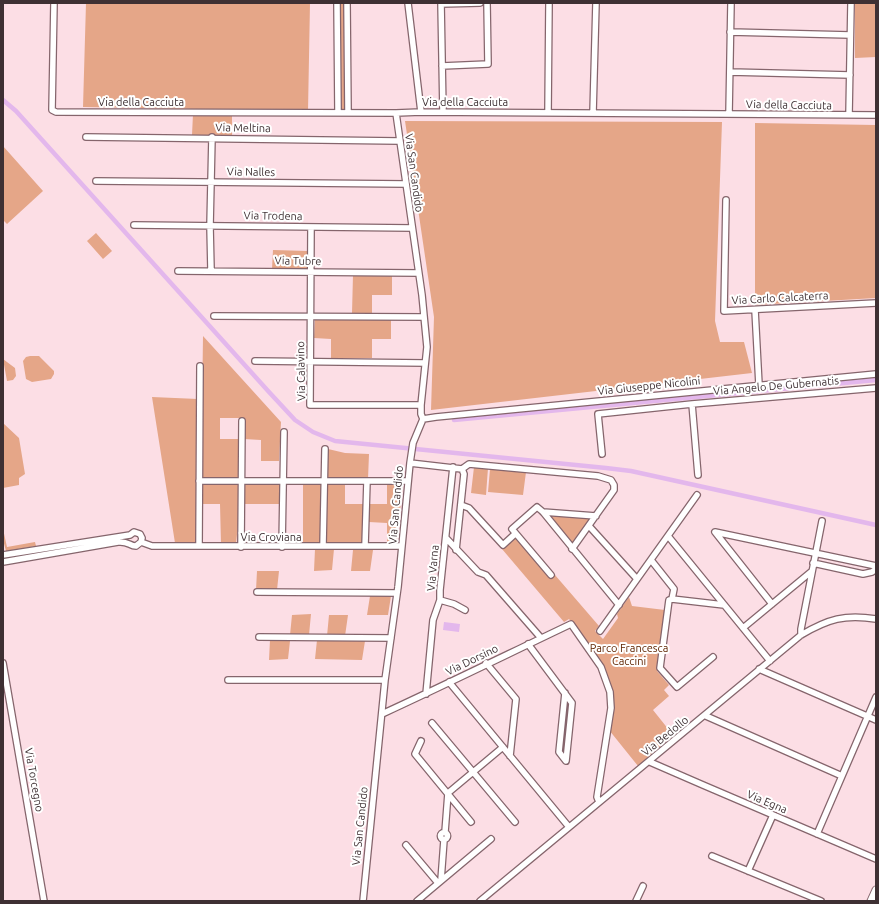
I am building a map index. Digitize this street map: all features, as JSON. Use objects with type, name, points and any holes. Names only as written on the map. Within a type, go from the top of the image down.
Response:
[{"type":"street","name":"Via della Cacciuta","points":[[54,3],[53,111],[876,115]]},
{"type":"street","points":[[337,3],[338,112]]},
{"type":"street","points":[[347,3],[348,112]]},
{"type":"street","points":[[408,3],[420,112]]},
{"type":"street","points":[[443,112],[441,4],[480,3]]},
{"type":"street","points":[[442,66],[488,64],[487,3]]},
{"type":"street","points":[[548,113],[549,3]]},
{"type":"street","points":[[594,113],[596,3]]},
{"type":"street","points":[[729,114],[730,3]]},
{"type":"street","points":[[849,115],[851,3]]},
{"type":"street","points":[[730,32],[850,34]]},
{"type":"street","points":[[730,72],[850,75]]},
{"type":"street","name":"Via San Candido","points":[[363,901],[410,463],[413,443],[423,419],[421,414],[421,405],[427,347],[396,113]]},
{"type":"street","name":"Via Meltina","points":[[86,137],[212,137],[399,140]]},
{"type":"street","points":[[211,270],[210,226],[212,137]]},
{"type":"street","name":"Via Nalles","points":[[96,180],[406,184]]},
{"type":"street","name":"Via Carlo Calcaterra","points":[[726,200],[724,311],[876,303]]},
{"type":"street","name":"Via Trodena","points":[[134,225],[412,228]]},
{"type":"street","name":"Via Calavino","points":[[311,227],[310,405],[421,405]]},
{"type":"street","name":"Via Tubre","points":[[178,271],[211,270],[418,273]]},
{"type":"street","points":[[755,310],[759,385]]},
{"type":"street","points":[[214,316],[423,317]]},
{"type":"street","points":[[255,361],[425,363]]},
{"type":"street","points":[[199,546],[200,366]]},
{"type":"street","name":"Via Giuseppe Nicolini","points":[[423,419],[436,416],[876,374]]},
{"type":"street","name":"Via Angelo De Gubernatis","points":[[602,454],[598,414],[692,404],[876,388]]},
{"type":"street","points":[[692,404],[698,475]]},
{"type":"street","points":[[241,547],[242,421]]},
{"type":"street","points":[[282,547],[284,432]]},
{"type":"street","points":[[323,546],[325,449]]},
{"type":"street","points":[[410,463],[462,469],[469,464],[608,478],[614,483],[614,490],[572,549]]},
{"type":"street","name":"Via Varna","points":[[426,694],[433,620],[440,600],[453,467]]},
{"type":"street","points":[[456,550],[464,474],[462,469]]},
{"type":"street","points":[[200,481],[408,481]]},
{"type":"street","points":[[365,546],[367,481]]},
{"type":"street","points":[[600,630],[697,495]]},
{"type":"street","points":[[461,505],[469,508],[503,545],[515,534]]},
{"type":"street","points":[[551,576],[512,529],[537,507],[543,512],[619,605]]},
{"type":"street","points":[[543,512],[596,516]]},
{"type":"street","points":[[801,636],[813,563],[822,521]]},
{"type":"street","points":[[589,526],[637,579]]},
{"type":"street","points":[[3,562],[24,555],[59,549],[118,542],[129,543],[136,546],[141,542],[142,538],[140,534],[136,532],[92,540],[59,549]]},
{"type":"street","points":[[772,604],[715,532],[876,567],[872,572],[863,574],[813,563]]},
{"type":"street","points":[[129,543],[128,538],[130,534]]},
{"type":"street","points":[[668,536],[770,661]]},
{"type":"street","points":[[446,538],[478,572],[486,575],[541,638]]},
{"type":"street","points":[[92,540],[91,544],[93,546]]},
{"type":"street","name":"Via Croviana","points":[[141,542],[152,546],[402,546]]},
{"type":"street","points":[[3,555],[24,555]]},
{"type":"street","points":[[651,560],[674,590],[672,599],[669,600],[660,668],[677,687],[713,657]]},
{"type":"street","points":[[743,628],[812,572]]},
{"type":"street","points":[[257,592],[397,593]]},
{"type":"street","points":[[672,599],[724,605]]},
{"type":"street","points":[[440,600],[454,604],[465,610]]},
{"type":"street","name":"Via Bedollo","points":[[480,901],[569,826],[706,716],[801,636],[817,626],[832,620],[850,617],[876,619]]},
{"type":"street","name":"Via Dorsino","points":[[382,714],[426,694],[486,663],[571,624],[601,667],[610,692],[611,708],[597,797],[599,802]]},
{"type":"street","points":[[259,637],[392,638]]},
{"type":"street","points":[[528,644],[565,693],[572,703],[566,761],[559,752],[565,693]]},
{"type":"street","name":"Via Torcegno","points":[[3,663],[44,901]]},
{"type":"street","points":[[486,663],[516,699],[510,756]]},
{"type":"street","points":[[759,670],[876,720]]},
{"type":"street","points":[[228,680],[386,680]]},
{"type":"street","points":[[449,682],[569,826]]},
{"type":"street","points":[[817,834],[876,697]]},
{"type":"street","points":[[706,716],[842,776]]},
{"type":"street","points":[[432,723],[515,822]]},
{"type":"street","points":[[421,741],[415,754],[471,822]]},
{"type":"street","points":[[440,882],[444,840],[448,836],[445,832],[448,793],[502,747]]},
{"type":"street","name":"Via Egna","points":[[650,762],[876,858]]},
{"type":"street","points":[[748,871],[773,815]]},
{"type":"street","points":[[416,901],[491,839]]},
{"type":"street","points":[[406,845],[440,882]]},
{"type":"street","points":[[712,856],[821,901]]},
{"type":"street","points":[[636,901],[642,886]]},
{"type":"street","points":[[871,901],[876,890]]},
{"type":"green space","points":[[86,3],[310,3],[308,111],[83,107]]},
{"type":"green space","points":[[340,3],[344,3],[346,109],[340,109]]},
{"type":"green space","points":[[855,3],[876,3],[876,57],[855,58]]},
{"type":"green space","points":[[193,114],[232,115],[232,136],[192,135]]},
{"type":"green space","points":[[405,121],[722,122],[715,321],[720,342],[744,342],[752,373],[431,410],[434,317]]},
{"type":"green space","points":[[755,123],[876,125],[876,298],[755,305]]},
{"type":"green space","points":[[3,146],[43,191],[7,224],[3,220]]},
{"type":"green space","points":[[96,233],[112,251],[103,259],[87,241]]},
{"type":"green space","points":[[273,250],[308,251],[308,270],[272,269]]},
{"type":"green space","points":[[353,275],[392,276],[392,295],[372,295],[372,314],[352,313]]},
{"type":"green space","points":[[315,320],[391,320],[391,339],[372,339],[372,358],[331,358],[331,339],[314,338]]},
{"type":"green space","points":[[203,336],[281,422],[279,461],[261,461],[261,440],[244,439],[244,418],[220,418],[220,439],[238,439],[238,480],[201,480]]},
{"type":"green space","points":[[39,356],[54,371],[51,379],[32,382],[26,379],[23,361],[26,357]]},
{"type":"green space","points":[[3,359],[15,368],[16,376],[13,380],[7,381]]},
{"type":"green space","points":[[152,397],[198,399],[196,544],[175,543]]},
{"type":"green space","points":[[3,423],[19,438],[25,474],[19,478],[19,485],[3,488]]},
{"type":"green space","points":[[328,449],[345,453],[369,454],[368,479],[327,478]]},
{"type":"green space","points":[[474,467],[488,468],[486,495],[471,493]]},
{"type":"green space","points":[[490,469],[526,472],[523,495],[488,492]]},
{"type":"green space","points":[[201,484],[238,484],[238,525],[236,544],[221,544],[220,504],[201,504]]},
{"type":"green space","points":[[243,484],[280,484],[280,504],[242,504]]},
{"type":"green space","points":[[303,484],[322,484],[322,544],[303,544]]},
{"type":"green space","points":[[327,484],[345,484],[345,504],[364,504],[363,544],[326,544]]},
{"type":"green space","points":[[387,485],[403,485],[396,544],[387,544],[387,523],[369,522],[369,504],[387,504]]},
{"type":"green space","points":[[547,515],[592,519],[572,545]]},
{"type":"green space","points":[[3,529],[7,547],[35,542],[36,546],[6,551],[3,540]]},
{"type":"green space","name":"Parco Francesca Caccini","points":[[514,538],[516,538],[552,577],[555,575],[599,626],[595,631],[603,639],[618,618],[617,614],[629,597],[632,606],[665,610],[657,671],[669,685],[664,690],[669,696],[653,710],[673,735],[638,766],[609,730],[613,708],[594,652],[569,619],[564,622],[502,549]]},
{"type":"green space","points":[[315,549],[334,549],[332,570],[314,571]]},
{"type":"green space","points":[[353,550],[373,550],[370,571],[351,571]]},
{"type":"green space","points":[[257,571],[279,571],[277,590],[256,590]]},
{"type":"green space","points":[[370,596],[391,596],[388,615],[367,615]]},
{"type":"green space","points":[[311,614],[309,635],[290,635],[292,615]]},
{"type":"green space","points":[[329,615],[348,615],[345,636],[327,636]]},
{"type":"green space","points":[[270,640],[290,641],[288,659],[269,660]]},
{"type":"green space","points":[[317,640],[365,641],[362,660],[315,659]]},
{"type":"shaded area","points":[[444,622],[460,624],[459,632],[443,630]]},
{"type":"waterway","points":[[3,100],[16,111],[295,420],[313,432],[335,441],[631,471],[876,525]]},
{"type":"waterway","points":[[454,420],[876,380]]}]
